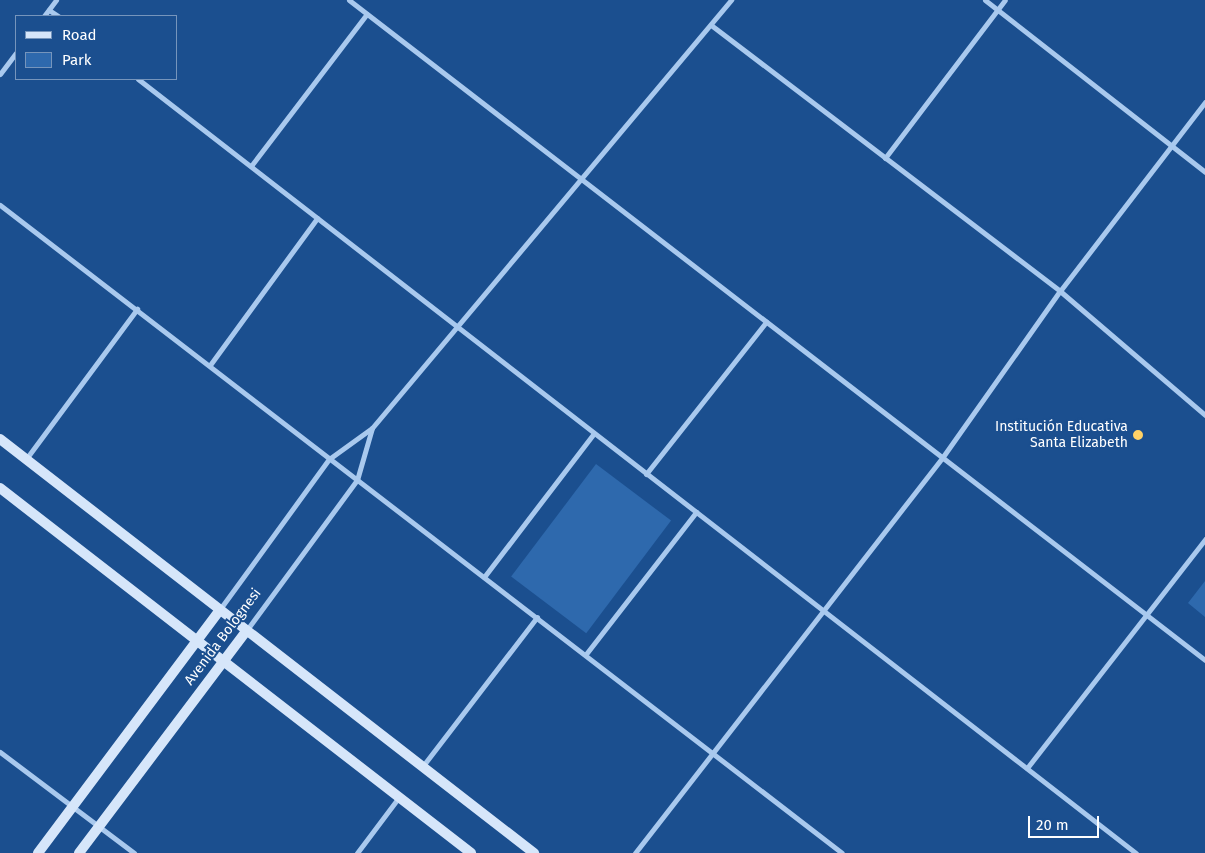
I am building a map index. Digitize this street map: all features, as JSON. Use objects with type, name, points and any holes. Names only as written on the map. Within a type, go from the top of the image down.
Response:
[{"type":"street","points":[[45,15],[56,0]]},
{"type":"street","points":[[349,0],[1205,660]]},
{"type":"street","points":[[219,611],[329,459],[372,428],[455,326],[731,0]]},
{"type":"street","points":[[985,0],[999,9],[1205,172]]},
{"type":"street","points":[[885,158],[1005,0]]},
{"type":"street","points":[[49,10],[56,15]]},
{"type":"street","points":[[251,166],[367,14]]},
{"type":"street","points":[[711,25],[1060,291],[1205,415]]},
{"type":"street","points":[[0,74],[15,54]]},
{"type":"street","points":[[139,80],[1136,853]]},
{"type":"street","points":[[635,853],[942,458],[1060,291],[1205,102]]},
{"type":"street","points":[[0,205],[210,364],[329,459],[586,654],[842,853]]},
{"type":"street","points":[[210,364],[317,218]]},
{"type":"street","points":[[25,459],[138,309]]},
{"type":"street","points":[[646,474],[766,322]]},
{"type":"street","name":"Avenida Bolognesi","points":[[79,853],[100,828],[357,480],[372,428]]},
{"type":"street","points":[[484,577],[594,433]]},
{"type":"street","points":[[0,439],[219,611],[534,853]]},
{"type":"street","points":[[1,490],[471,853]]},
{"type":"street","points":[[586,654],[696,512]]},
{"type":"street","points":[[1027,768],[1205,539]]},
{"type":"street","name":"Avenida Bolognesi","points":[[38,853],[219,611]]},
{"type":"street","points":[[422,767],[537,617]]},
{"type":"street","points":[[0,752],[134,853]]},
{"type":"street","points":[[357,853],[399,797]]},
{"type":"green space","points":[[596,464],[671,521],[586,633],[511,577]]},
{"type":"green space","points":[[1205,581],[1205,617],[1188,603]]},
{"type":"place","name":"Institución Educativa Santa Elizabeth","points":[[1138,435]]}]
